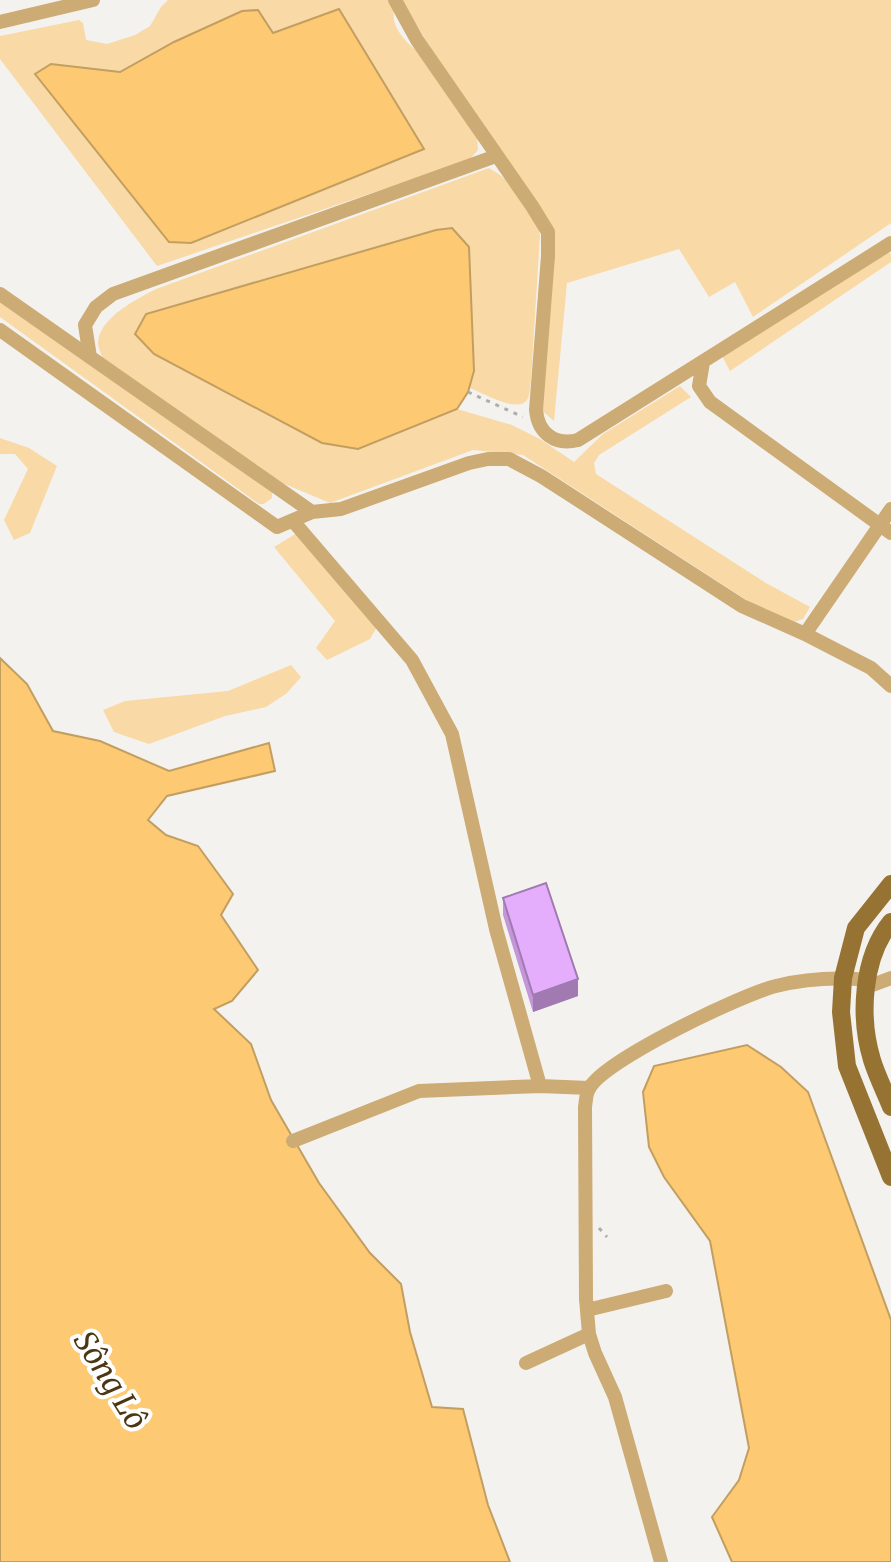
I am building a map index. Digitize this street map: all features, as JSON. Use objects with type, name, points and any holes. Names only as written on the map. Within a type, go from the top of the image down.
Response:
[{"type":"main road","points":[[891,884],[856,928],[843,978],[841,1012],[847,1066],[891,1177]]},
{"type":"main road","points":[[891,922],[867,983],[865,1012],[871,1059],[891,1107]]},
{"type":"lane","points":[[0,22],[93,0]]},
{"type":"lane","points":[[395,0],[417,40],[548,232],[536,410],[537,423],[553,438],[567,443],[578,440],[891,243]]},
{"type":"lane","points":[[90,357],[85,325],[96,307],[113,294],[496,156]]},
{"type":"lane","points":[[0,294],[312,512]]},
{"type":"lane","points":[[0,330],[277,527],[312,512],[341,509],[469,463],[509,459],[541,476],[742,606],[871,668],[891,686]]},
{"type":"lane","points":[[703,362],[699,386],[710,402],[886,528]]},
{"type":"lane","points":[[805,634],[886,528],[891,509]]},
{"type":"lane","points":[[293,521],[412,660],[452,734],[496,929],[540,1086]]},
{"type":"lane","points":[[661,1562],[615,1397],[589,1334],[585,1107],[589,1088],[605,1072],[702,1014],[773,986],[843,978],[867,983],[891,978]]},
{"type":"lane","points":[[293,1141],[419,1091],[540,1086],[589,1088]]},
{"type":"lane","points":[[587,1310],[666,1291]]},
{"type":"lane","points":[[526,1363],[589,1334]]},
{"type":"path","points":[[468,392],[537,423]]},
{"type":"shaded area","points":[[168,0],[390,0],[398,29],[408,43],[420,52],[477,137],[478,150],[469,160],[157,266],[0,59],[0,36],[79,20],[83,23],[86,40],[107,44],[135,35],[150,26]],"holes":[[[242,11],[424,149],[191,242],[169,242],[51,64],[120,72],[174,42]]]},
{"type":"shaded area","points":[[401,0],[891,0],[891,223],[753,317],[735,282],[709,297],[679,249],[567,283],[554,421],[540,409],[555,244],[549,224],[459,94]]},
{"type":"shaded area","points":[[489,168],[506,180],[521,197],[540,235],[531,380],[528,398],[522,404],[508,403],[470,388],[474,371],[469,247],[452,228],[436,230],[146,314],[135,334],[154,354],[321,443],[358,449],[457,409],[512,425],[574,462],[603,434],[680,386],[691,397],[599,455],[594,463],[596,474],[766,583],[810,607],[803,619],[794,622],[751,603],[523,455],[473,450],[330,503],[275,480],[103,361],[98,342],[105,325],[121,310],[156,289]]},
{"type":"shaded area","points":[[887,251],[891,254],[891,262],[730,371],[722,356]]},
{"type":"shaded area","points":[[0,302],[272,491],[272,498],[259,504],[0,317]]},
{"type":"shaded area","points":[[0,438],[29,448],[57,466],[30,533],[14,540],[4,520],[28,469],[15,454],[0,454]]},
{"type":"shaded area","points":[[297,533],[377,627],[370,639],[327,660],[316,648],[335,621],[274,547]]},
{"type":"shaded area","points":[[291,665],[301,677],[287,693],[266,707],[225,716],[149,744],[114,732],[103,710],[125,701],[228,691]]},
{"type":"water","points":[[339,9],[424,149],[191,243],[169,242],[35,74],[51,64],[120,72],[174,42],[242,11],[258,10],[273,33]]},
{"type":"water","points":[[452,228],[469,247],[474,371],[468,392],[457,409],[358,449],[322,443],[154,354],[135,334],[146,314],[436,230]]},
{"type":"water","name":"Sông Lô","points":[[0,658],[27,684],[53,731],[100,741],[169,771],[269,743],[275,771],[167,796],[148,820],[166,835],[198,846],[233,894],[221,915],[258,970],[232,1001],[214,1009],[251,1044],[271,1100],[319,1183],[370,1253],[401,1284],[410,1332],[432,1407],[463,1409],[488,1505],[510,1562],[0,1562]]},
{"type":"water","points":[[747,1045],[781,1067],[808,1092],[891,1320],[891,1562],[732,1562],[712,1517],[739,1480],[749,1448],[710,1241],[664,1177],[649,1147],[643,1092],[654,1066]]},
{"type":"building","points":[[546,883],[578,979],[533,995],[503,898]]}]
